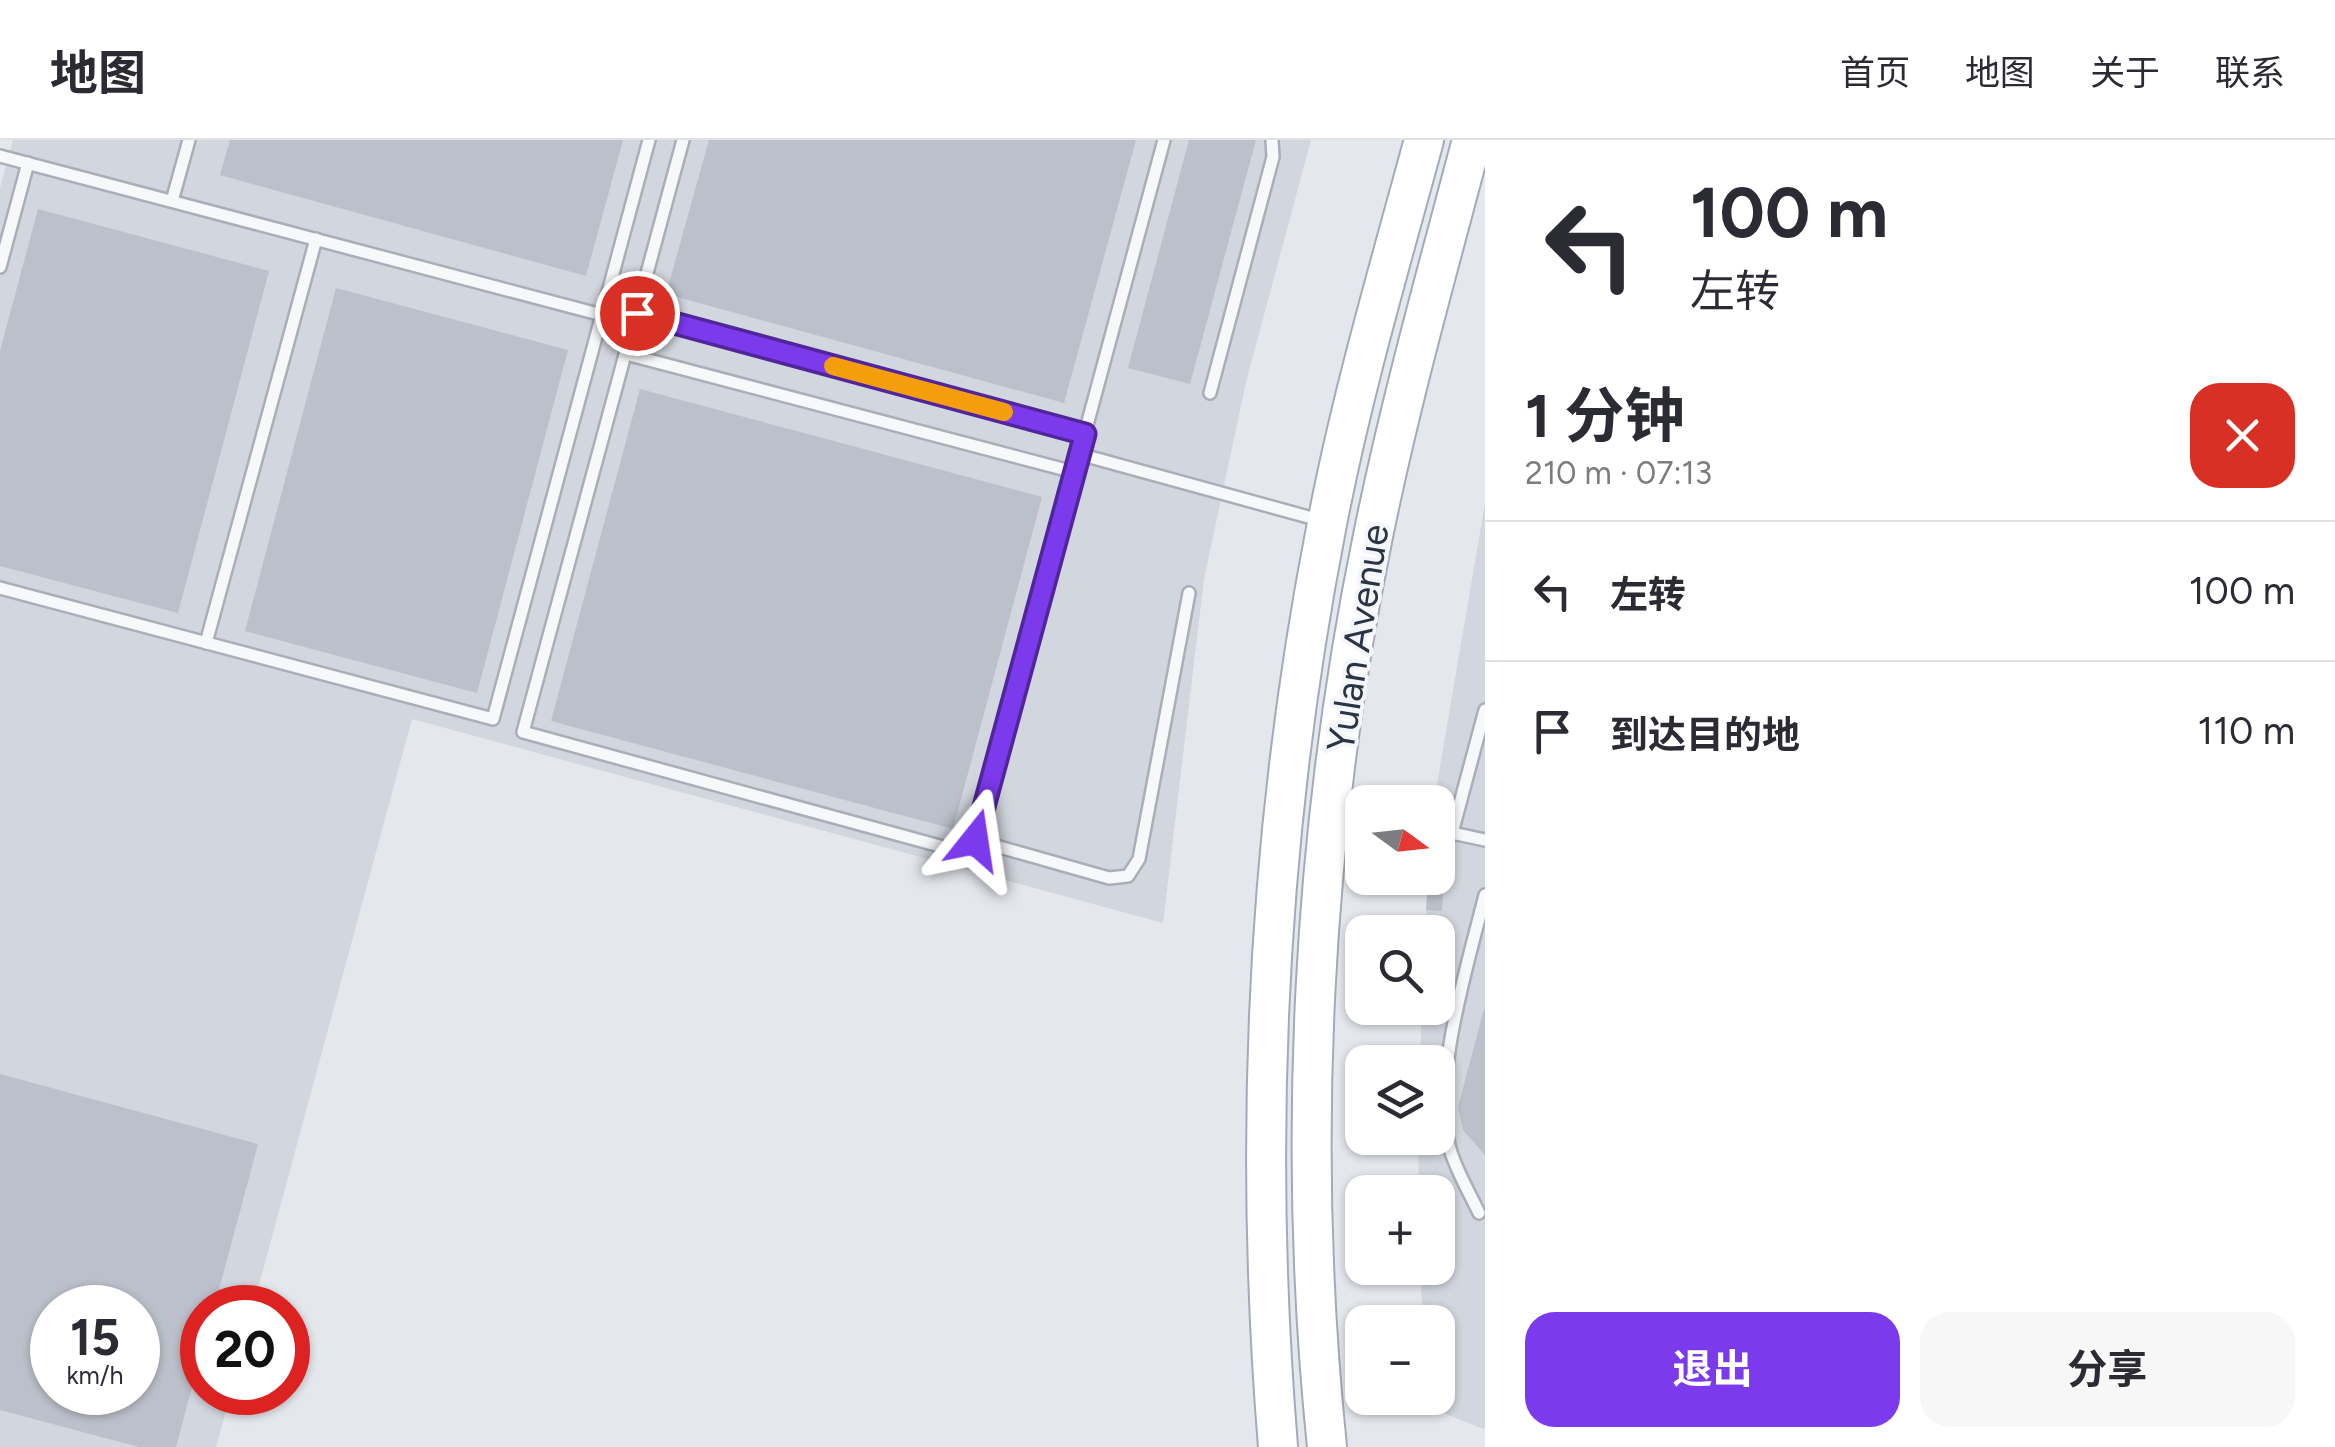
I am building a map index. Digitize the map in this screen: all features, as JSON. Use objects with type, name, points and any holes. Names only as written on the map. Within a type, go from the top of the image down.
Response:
[{"type":"main road","name":"Yulan Avenue","points":[[1278,1447],[1265,1209],[1268,1022],[1277,870],[1296,699],[1327,522],[1363,362],[1424,140]]},
{"type":"main road","name":"Yulan Avenue","points":[[1350,785],[1372,538],[1472,140]]},
{"type":"main road","name":"Yulan Avenue","points":[[1326,1447],[1318,1369],[1313,1204],[1315,1039],[1345,828]]},
{"type":"lane","points":[[172,201],[188,140]]},
{"type":"lane","points":[[0,588],[492,719],[649,140]]},
{"type":"lane","points":[[684,140],[523,732],[958,851],[968,850],[975,840],[1164,140]]},
{"type":"lane","points":[[1210,393],[1273,157],[1272,140]]},
{"type":"lane","points":[[0,156],[602,315]]},
{"type":"lane","points":[[0,267],[28,163]]},
{"type":"lane","points":[[206,643],[316,239]]},
{"type":"lane","points":[[637,313],[1085,434]]},
{"type":"lane","points":[[626,354],[1074,472]]},
{"type":"lane","points":[[1080,454],[1327,522]]},
{"type":"lane","points":[[975,840],[1109,878],[1128,876],[1139,859],[1189,593]]},
{"type":"lane","points":[[1455,822],[1485,710]]},
{"type":"lane","points":[[1455,834],[1485,840]]},
{"type":"lane","points":[[1479,1212],[1450,1152],[1445,1128],[1451,1037],[1485,895]]},
{"type":"shaded area","points":[[13,140],[1311,140],[1246,382],[1204,579],[1163,923],[412,719],[259,1285],[180,1285],[180,1415],[225,1415],[216,1447],[0,1447],[0,188]]},
{"type":"shaded area","points":[[1485,503],[1483,1429],[1449,1415],[1455,1415],[1455,1305],[1422,1305],[1421,1285],[1455,1285],[1455,1175],[1419,1175],[1418,1155],[1455,1155],[1455,1045],[1421,1045],[1421,1025],[1455,1025],[1455,915],[1426,915],[1427,895],[1455,895],[1455,785],[1437,785]]},
{"type":"building","points":[[230,140],[623,140],[586,276],[220,175]]},
{"type":"building","points":[[709,140],[1136,140],[1064,403],[666,294]]},
{"type":"building","points":[[1189,140],[1256,140],[1190,384],[1128,368]]},
{"type":"building","points":[[38,209],[269,271],[178,613],[0,566],[0,351]]},
{"type":"building","points":[[336,288],[568,350],[477,693],[245,631]]},
{"type":"building","points":[[640,389],[1042,497],[953,829],[551,721]]},
{"type":"building","points":[[1427,895],[1443,895],[1442,911],[1426,910]]},
{"type":"building","points":[[1484,1009],[1485,1155],[1463,1130],[1458,1107]]},
{"type":"building","points":[[0,1074],[258,1144],[220,1285],[180,1285],[180,1415],[185,1415],[176,1447],[139,1447],[0,1410]]},
{"type":"slow traffic","points":[[833,366],[1004,412]]},
{"type":"route","points":[[637,313],[1085,434],[975,840]]}]
